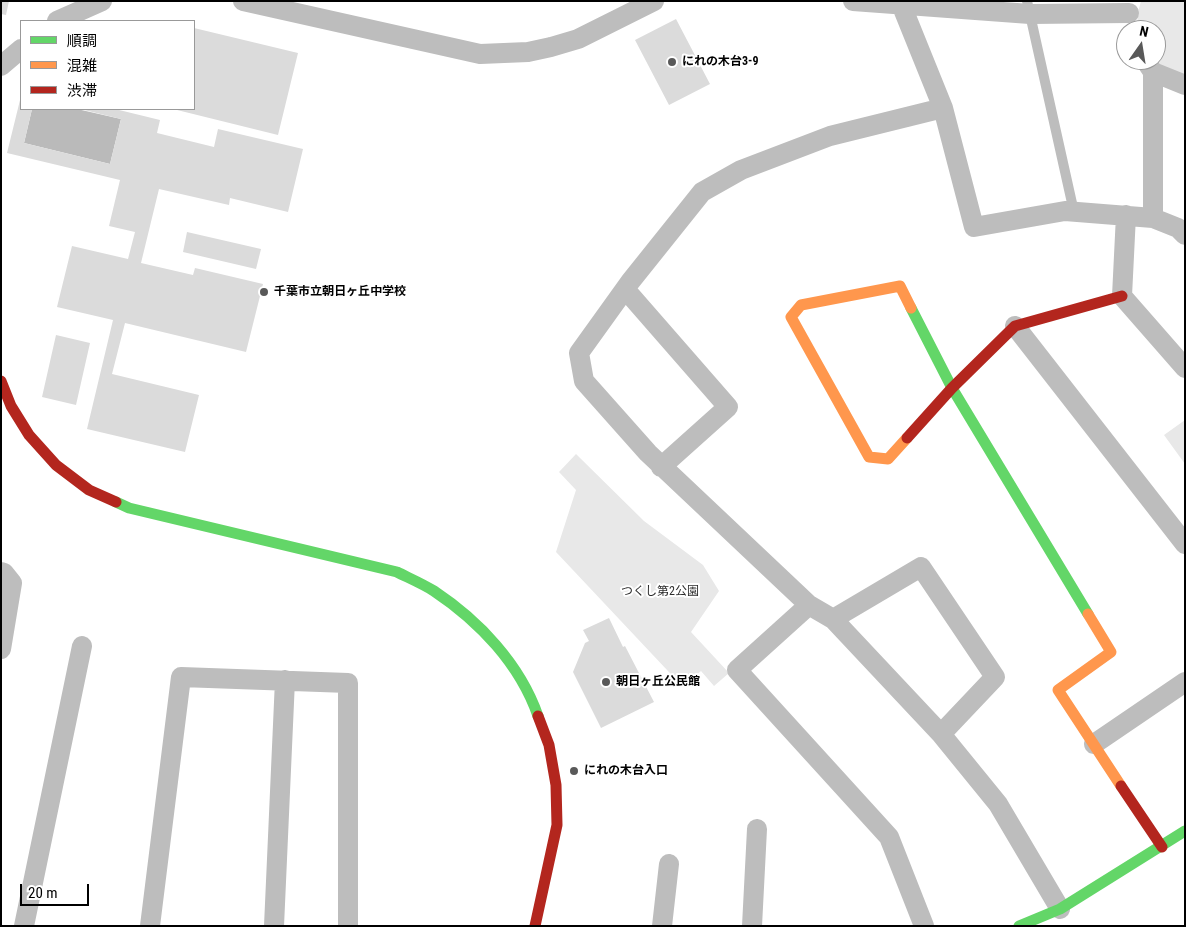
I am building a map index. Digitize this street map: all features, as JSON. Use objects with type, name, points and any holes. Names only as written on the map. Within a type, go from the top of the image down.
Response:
[{"type":"street","points":[[59,20],[102,1]]},
{"type":"street","points":[[243,1],[480,54],[528,52],[578,39],[644,4]]},
{"type":"street","points":[[853,1],[1028,8],[1131,15]]},
{"type":"street","points":[[901,3],[943,108],[974,227],[1065,211],[1153,218],[1178,228],[1185,235]]},
{"type":"street","points":[[1,66],[20,49]]},
{"type":"street","points":[[1149,70],[1153,218]]},
{"type":"street","points":[[1157,70],[1185,85]]},
{"type":"street","points":[[943,108],[830,136],[741,170],[702,192],[625,289],[579,353],[584,380],[661,467],[809,605],[833,619],[941,734],[998,804],[1060,909]]},
{"type":"street","points":[[1126,216],[1122,296],[1185,368]]},
{"type":"street","points":[[1122,296],[1015,326],[952,388],[888,459],[877,460],[869,456],[791,317],[801,305],[900,286],[952,388],[1111,652],[1058,690],[1162,847]]},
{"type":"street","points":[[625,289],[728,407],[661,467]]},
{"type":"street","points":[[1015,326],[1185,544]]},
{"type":"street","points":[[1,381],[11,406],[29,435],[56,465],[89,490],[130,508],[396,572],[454,604],[480,627],[505,655],[524,682],[550,748],[557,791],[557,827],[535,926]]},
{"type":"street","points":[[833,619],[921,567],[995,677],[941,734]]},
{"type":"street","points":[[1,572],[12,583],[1,649]]},
{"type":"street","points":[[809,605],[736,670],[889,837],[924,926]]},
{"type":"street","points":[[24,926],[82,646]]},
{"type":"street","points":[[150,926],[181,676],[348,683],[348,926]]},
{"type":"street","points":[[274,926],[285,680]]},
{"type":"street","points":[[1094,744],[1185,682]]},
{"type":"street","points":[[752,926],[757,830]]},
{"type":"street","points":[[1018,926],[1060,909],[1185,831]]},
{"type":"street","points":[[662,926],[669,864]]},
{"type":"lane","points":[[1028,8],[1074,212]]},
{"type":"green space","points":[[1141,1],[1185,1],[1185,75],[1166,67],[1166,20],[1138,20]]},
{"type":"green space","points":[[1185,420],[1185,464],[1164,435]]},
{"type":"green space","name":"つくし第2公園","points":[[576,454],[644,521],[703,565],[719,591],[691,632],[729,673],[714,686],[701,671],[683,687],[556,552],[576,490],[559,472]]},
{"type":"shaded area","points":[[32,110],[81,110],[121,119],[110,164],[24,143]]},
{"type":"building","points":[[1,1],[9,1],[6,15],[1,14]]},
{"type":"building","name":"にれの木台3-9","points":[[676,19],[710,84],[669,105],[635,40]]},
{"type":"building","points":[[195,28],[298,53],[278,135],[177,110],[195,110]]},
{"type":"building","points":[[20,100],[20,110],[32,110],[24,143],[110,164],[121,119],[84,110],[119,110],[160,120],[157,133],[214,147],[218,129],[303,149],[288,212],[230,198],[229,205],[159,189],[141,263],[193,275],[195,268],[263,284],[246,352],[125,323],[112,374],[199,395],[185,452],[87,429],[113,320],[57,307],[72,246],[128,259],[135,232],[109,226],[120,180],[7,153]]},
{"type":"building","points":[[187,232],[261,249],[256,269],[183,252]]},
{"type":"building","points":[[56,335],[90,343],[76,405],[42,397]]},
{"type":"building","points":[[609,618],[654,702],[601,728],[573,672],[585,643],[589,641],[583,630]]},
{"type":"traffic: fast","points":[[911,308],[952,388],[1088,614]]},
{"type":"traffic: fast","points":[[116,502],[129,508],[397,572],[421,583],[467,616],[496,645],[520,679],[538,716]]},
{"type":"traffic: fast","points":[[1019,926],[1060,909],[1185,831]]},
{"type":"traffic: slow","points":[[907,438],[888,459],[869,457],[791,317],[801,305],[900,286],[911,308]]},
{"type":"traffic: slow","points":[[1088,614],[1111,652],[1058,690],[1121,786]]},
{"type":"traffic: jam","points":[[907,438],[952,388],[1015,326],[1122,296]]},
{"type":"traffic: jam","points":[[1,381],[11,406],[29,435],[56,465],[89,490],[116,502]]},
{"type":"traffic: jam","points":[[535,926],[557,825],[556,785],[549,745],[538,716]]},
{"type":"traffic: jam","points":[[1121,786],[1162,847]]},
{"type":"place","name":"にれの木台3-9","points":[[672,62]]},
{"type":"place","name":"千葉市立朝日ヶ丘中学校","points":[[264,292]]},
{"type":"place","name":"朝日ヶ丘公民館","points":[[606,682]]},
{"type":"place","name":"にれの木台入口","points":[[574,771]]}]
